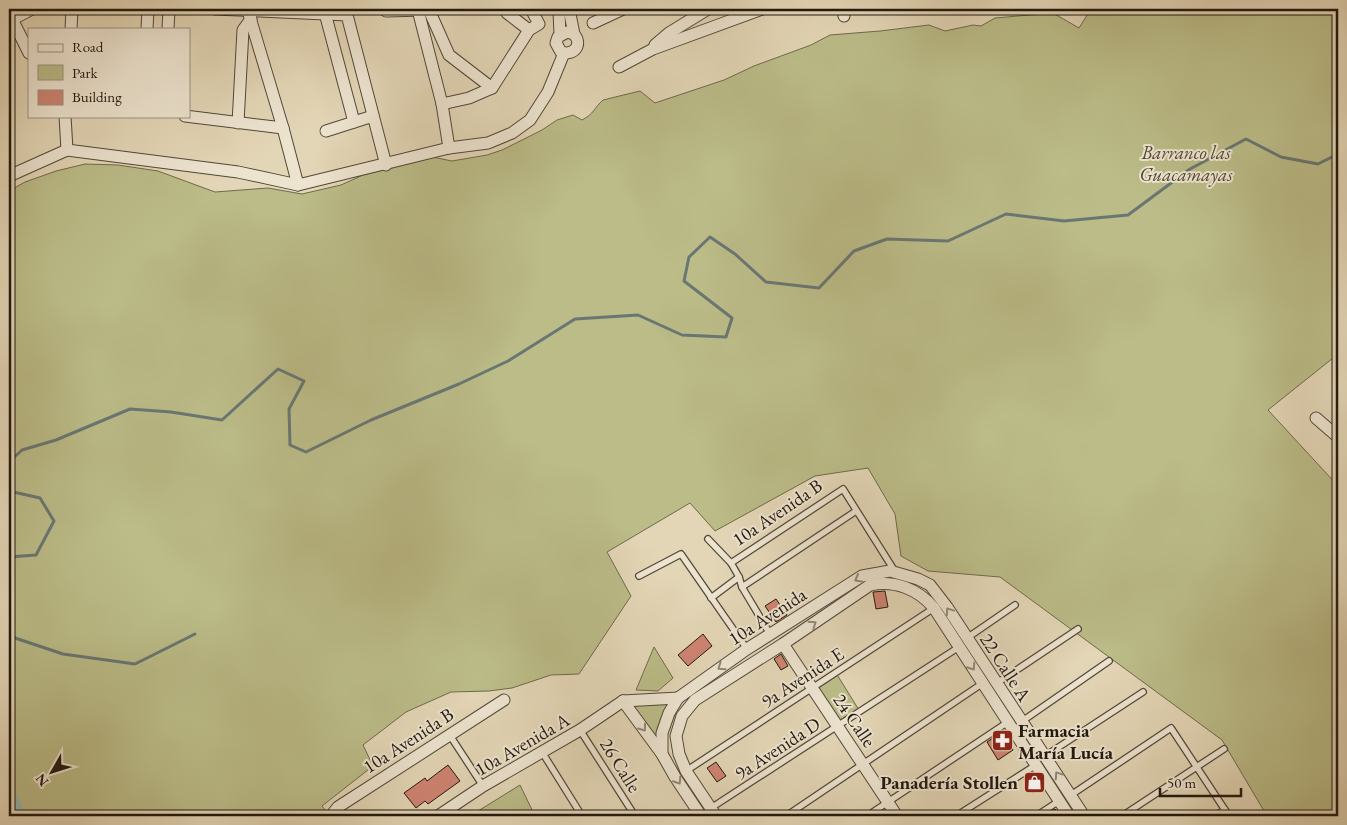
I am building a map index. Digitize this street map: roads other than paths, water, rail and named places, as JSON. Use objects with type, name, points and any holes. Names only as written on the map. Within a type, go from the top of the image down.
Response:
[{"type":"street","points":[[28,51],[10,20],[32,9]]},
{"type":"street","points":[[71,28],[72,9]]},
{"type":"street","points":[[146,28],[148,9]]},
{"type":"street","points":[[168,28],[169,9]]},
{"type":"street","points":[[215,9],[249,15],[345,14],[386,165]]},
{"type":"street","points":[[505,9],[529,30]]},
{"type":"street","points":[[442,104],[469,98],[492,88],[529,30],[539,24],[531,9]]},
{"type":"street","points":[[557,9],[559,12],[560,34],[556,43],[564,53],[572,53],[577,48],[578,40],[574,34],[569,9]]},
{"type":"street","points":[[593,23],[623,9]]},
{"type":"street","points":[[653,48],[661,39],[708,9]]},
{"type":"street","points":[[619,67],[653,48],[759,9]]},
{"type":"street","points":[[426,10],[450,57],[492,88]]},
{"type":"street","points":[[386,12],[426,10]]},
{"type":"street","points":[[426,10],[448,148]]},
{"type":"street","points":[[325,13],[354,122]]},
{"type":"street","points":[[238,123],[243,30],[249,15]]},
{"type":"street","points":[[249,15],[298,185]]},
{"type":"street","points":[[560,34],[567,32],[574,34]]},
{"type":"street","points":[[9,176],[67,150],[238,172],[298,185],[386,165],[448,148],[488,143],[512,133],[530,120],[548,92],[564,53]]},
{"type":"street","points":[[326,131],[373,116]]},
{"type":"street","points":[[190,117],[283,128]]},
{"type":"street","points":[[63,120],[67,150]]},
{"type":"street","points":[[1316,418],[1338,436]]},
{"type":"street","name":"10a Avenida","points":[[662,754],[662,733],[678,698],[747,649],[862,576],[890,571],[900,573]]},
{"type":"street","points":[[900,573],[930,585],[924,597]]},
{"type":"street","name":"10a Avenida","points":[[686,771],[679,754],[676,736],[682,716],[695,700],[783,644],[870,585],[880,583],[894,584],[910,589]]},
{"type":"street","name":"22 Calle A","points":[[930,585],[947,607],[983,683],[1069,816]]},
{"type":"street","name":"22 Calle A","points":[[910,589],[924,597],[996,683],[1084,816]]},
{"type":"street","name":"24 Calle","points":[[783,644],[897,816]]},
{"type":"street","points":[[623,701],[678,698]]},
{"type":"street","name":"10a Avenida B","points":[[333,814],[338,807],[504,700]]},
{"type":"street","points":[[623,701],[662,754],[701,816]]},
{"type":"street","name":"10a Avenida A","points":[[438,816],[483,786],[580,730],[623,701]]},
{"type":"street","points":[[686,771],[714,812]]},
{"type":"lane","name":"10a Avenida B","points":[[731,564],[843,489],[856,511]]},
{"type":"lane","points":[[742,587],[856,511],[900,573]]},
{"type":"lane","points":[[708,539],[731,564],[739,577],[742,587],[770,634]]},
{"type":"lane","points":[[640,576],[680,554],[747,649]]},
{"type":"lane","points":[[711,598],[739,577]]},
{"type":"lane","name":"9a Avenida D","points":[[714,812],[1015,605]]},
{"type":"lane","name":"9a Avenida E","points":[[686,771],[934,608]]},
{"type":"lane","points":[[996,683],[1078,629]]},
{"type":"lane","points":[[1021,722],[1109,661]]},
{"type":"lane","points":[[786,816],[983,683]]},
{"type":"lane","points":[[1045,756],[1143,692]]},
{"type":"lane","points":[[867,816],[1008,722]]},
{"type":"lane","points":[[1071,795],[1171,728],[1229,816]]},
{"type":"lane","name":"26 Calle","points":[[580,730],[636,816]]},
{"type":"lane","points":[[449,734],[483,786]]},
{"type":"lane","points":[[1122,816],[1224,749]]},
{"type":"lane","points":[[542,752],[582,816]]},
{"type":"lane","points":[[956,816],[1036,765]]},
{"type":"lane","points":[[1036,816],[1059,801]]},
{"type":"lane","points":[[1214,816],[1225,810]]},
{"type":"waterway","points":[[9,462],[22,450],[56,440],[130,409],[171,412],[222,420],[278,369],[304,381],[289,409],[290,445],[306,452],[371,420],[459,384],[508,361],[575,319],[638,315],[682,335],[726,337],[732,318],[684,281],[689,257],[710,237],[735,254],[766,282],[819,288],[854,251],[887,239],[948,241],[1006,214],[1064,221],[1128,215],[1190,169],[1246,139],[1281,157],[1318,164],[1338,154]]},
{"type":"waterway","points":[[9,491],[40,498],[54,521],[36,555],[9,557]]},
{"type":"waterway","points":[[9,636],[63,654],[135,664],[195,634]]},
{"type":"waterway","points":[[9,801],[15,816]]},
{"type":"place","name":"Farmacia María Lucía","points":[[1002,741]]},
{"type":"place","name":"Panadería Stollen","points":[[1034,782]]},
{"type":"park label","name":"Barranco las Guacamayas","points":[[1186,163]]}]
